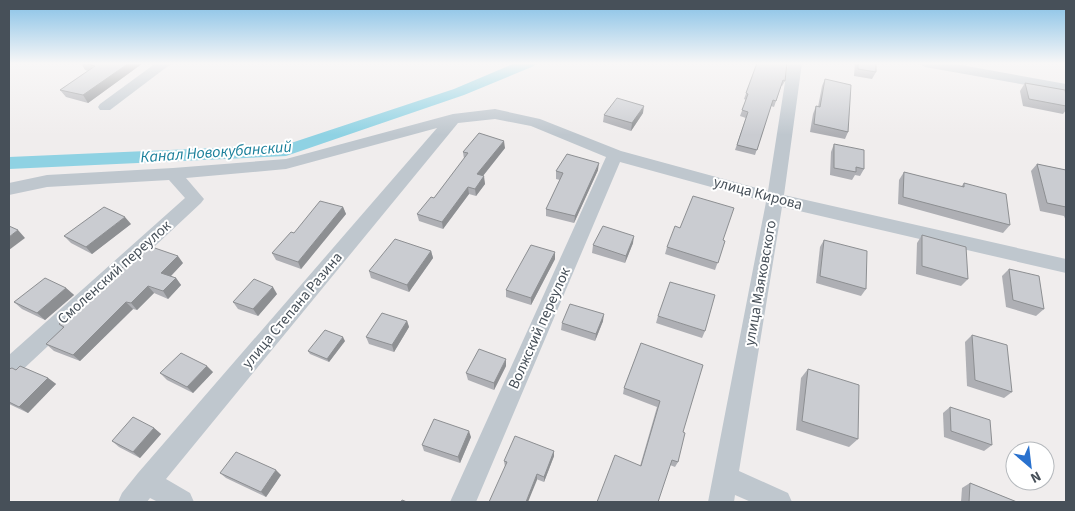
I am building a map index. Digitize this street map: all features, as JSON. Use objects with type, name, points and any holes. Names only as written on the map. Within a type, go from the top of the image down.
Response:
[{"type":"street","points":[[105,107],[132,87]]},
{"type":"street","name":"улица Маяковского","points":[[721,502],[775,199],[791,87]]},
{"type":"street","name":"улица Кирова","points":[[9,189],[47,181],[174,174],[286,164],[453,119],[495,114],[535,122],[615,155],[775,199],[1066,266]]},
{"type":"street","name":"улица Степана Разина","points":[[131,502],[453,119]]},
{"type":"street","name":"Волжский переулок","points":[[463,502],[615,155]]},
{"type":"street","name":"Смоленский переулок","points":[[9,368],[195,199],[174,174]]},
{"type":"street","points":[[725,478],[779,502]]},
{"type":"street","points":[[147,482],[181,502]]},
{"type":"building","points":[[65,87],[95,87],[83,95],[60,90]]},
{"type":"building","points":[[748,87],[781,87],[776,101],[773,100],[757,150],[737,145],[748,112],[742,110],[748,94],[746,93]]},
{"type":"building","points":[[824,87],[851,87],[848,132],[814,124],[816,106],[820,107]]},
{"type":"building","points":[[1026,87],[1047,87],[1065,90],[1066,106],[1029,99]]},
{"type":"building","points":[[617,98],[644,106],[632,123],[604,115]]},
{"type":"building","points":[[479,133],[504,141],[477,174],[484,176],[475,189],[468,187],[442,222],[417,214],[431,197],[434,198],[468,153],[463,152]]},
{"type":"building","points":[[834,144],[864,150],[864,169],[856,167],[856,172],[834,168]]},
{"type":"building","points":[[567,154],[599,163],[575,216],[546,209],[563,173],[556,171]]},
{"type":"building","points":[[1037,164],[1066,170],[1066,207],[1047,203]]},
{"type":"building","points":[[904,172],[964,187],[964,183],[1006,194],[1010,225],[903,197]]},
{"type":"building","points":[[693,196],[734,208],[723,240],[725,241],[718,263],[667,247],[675,226],[680,228]]},
{"type":"building","points":[[320,201],[343,207],[298,262],[272,253],[291,232],[294,233]]},
{"type":"building","points":[[104,207],[125,217],[86,247],[64,236]]},
{"type":"building","points":[[9,226],[18,230],[9,237]]},
{"type":"building","points":[[603,226],[634,236],[626,256],[593,245]]},
{"type":"building","points":[[922,235],[966,247],[968,279],[922,266]]},
{"type":"building","points":[[395,239],[431,251],[407,285],[369,271]]},
{"type":"building","points":[[824,240],[867,251],[866,289],[820,276]]},
{"type":"building","points":[[146,245],[178,256],[161,273],[176,278],[163,291],[148,286],[131,303],[126,302],[73,355],[46,344],[64,327],[59,324],[88,298],[90,299]]},
{"type":"building","points":[[531,245],[555,252],[531,298],[506,290]]},
{"type":"building","points":[[1009,269],[1039,276],[1044,309],[1013,300]]},
{"type":"building","points":[[45,278],[66,288],[37,313],[14,302]]},
{"type":"building","points":[[254,279],[273,287],[253,309],[233,302]]},
{"type":"building","points":[[670,282],[715,295],[705,331],[658,316]]},
{"type":"building","points":[[570,304],[604,314],[596,334],[562,323]]},
{"type":"building","points":[[382,313],[407,321],[392,345],[366,337]]},
{"type":"building","points":[[325,330],[343,337],[327,359],[308,351]]},
{"type":"building","points":[[972,335],[1007,345],[1012,392],[975,380]]},
{"type":"building","points":[[641,343],[703,365],[683,432],[685,433],[678,462],[672,460],[658,502],[597,502],[615,455],[641,466],[660,401],[624,388]]},
{"type":"building","points":[[479,349],[506,359],[494,383],[466,373]]},
{"type":"building","points":[[181,353],[207,366],[187,387],[160,373]]},
{"type":"building","points":[[20,366],[48,378],[19,407],[9,402],[9,369],[16,370]]},
{"type":"building","points":[[808,369],[859,385],[858,439],[802,421]]},
{"type":"building","points":[[950,407],[990,420],[992,445],[951,431]]},
{"type":"building","points":[[133,417],[154,428],[133,452],[112,441]]},
{"type":"building","points":[[434,419],[469,431],[458,457],[422,445]]},
{"type":"building","points":[[515,436],[554,451],[544,477],[537,474],[526,502],[489,502],[507,462],[504,461]]},
{"type":"building","points":[[236,452],[276,470],[261,492],[220,473]]},
{"type":"building","points":[[970,483],[1017,502],[969,502]]},
{"type":"waterway","name":"Канал Новокубанский","points":[[9,163],[286,150],[471,87]]}]
